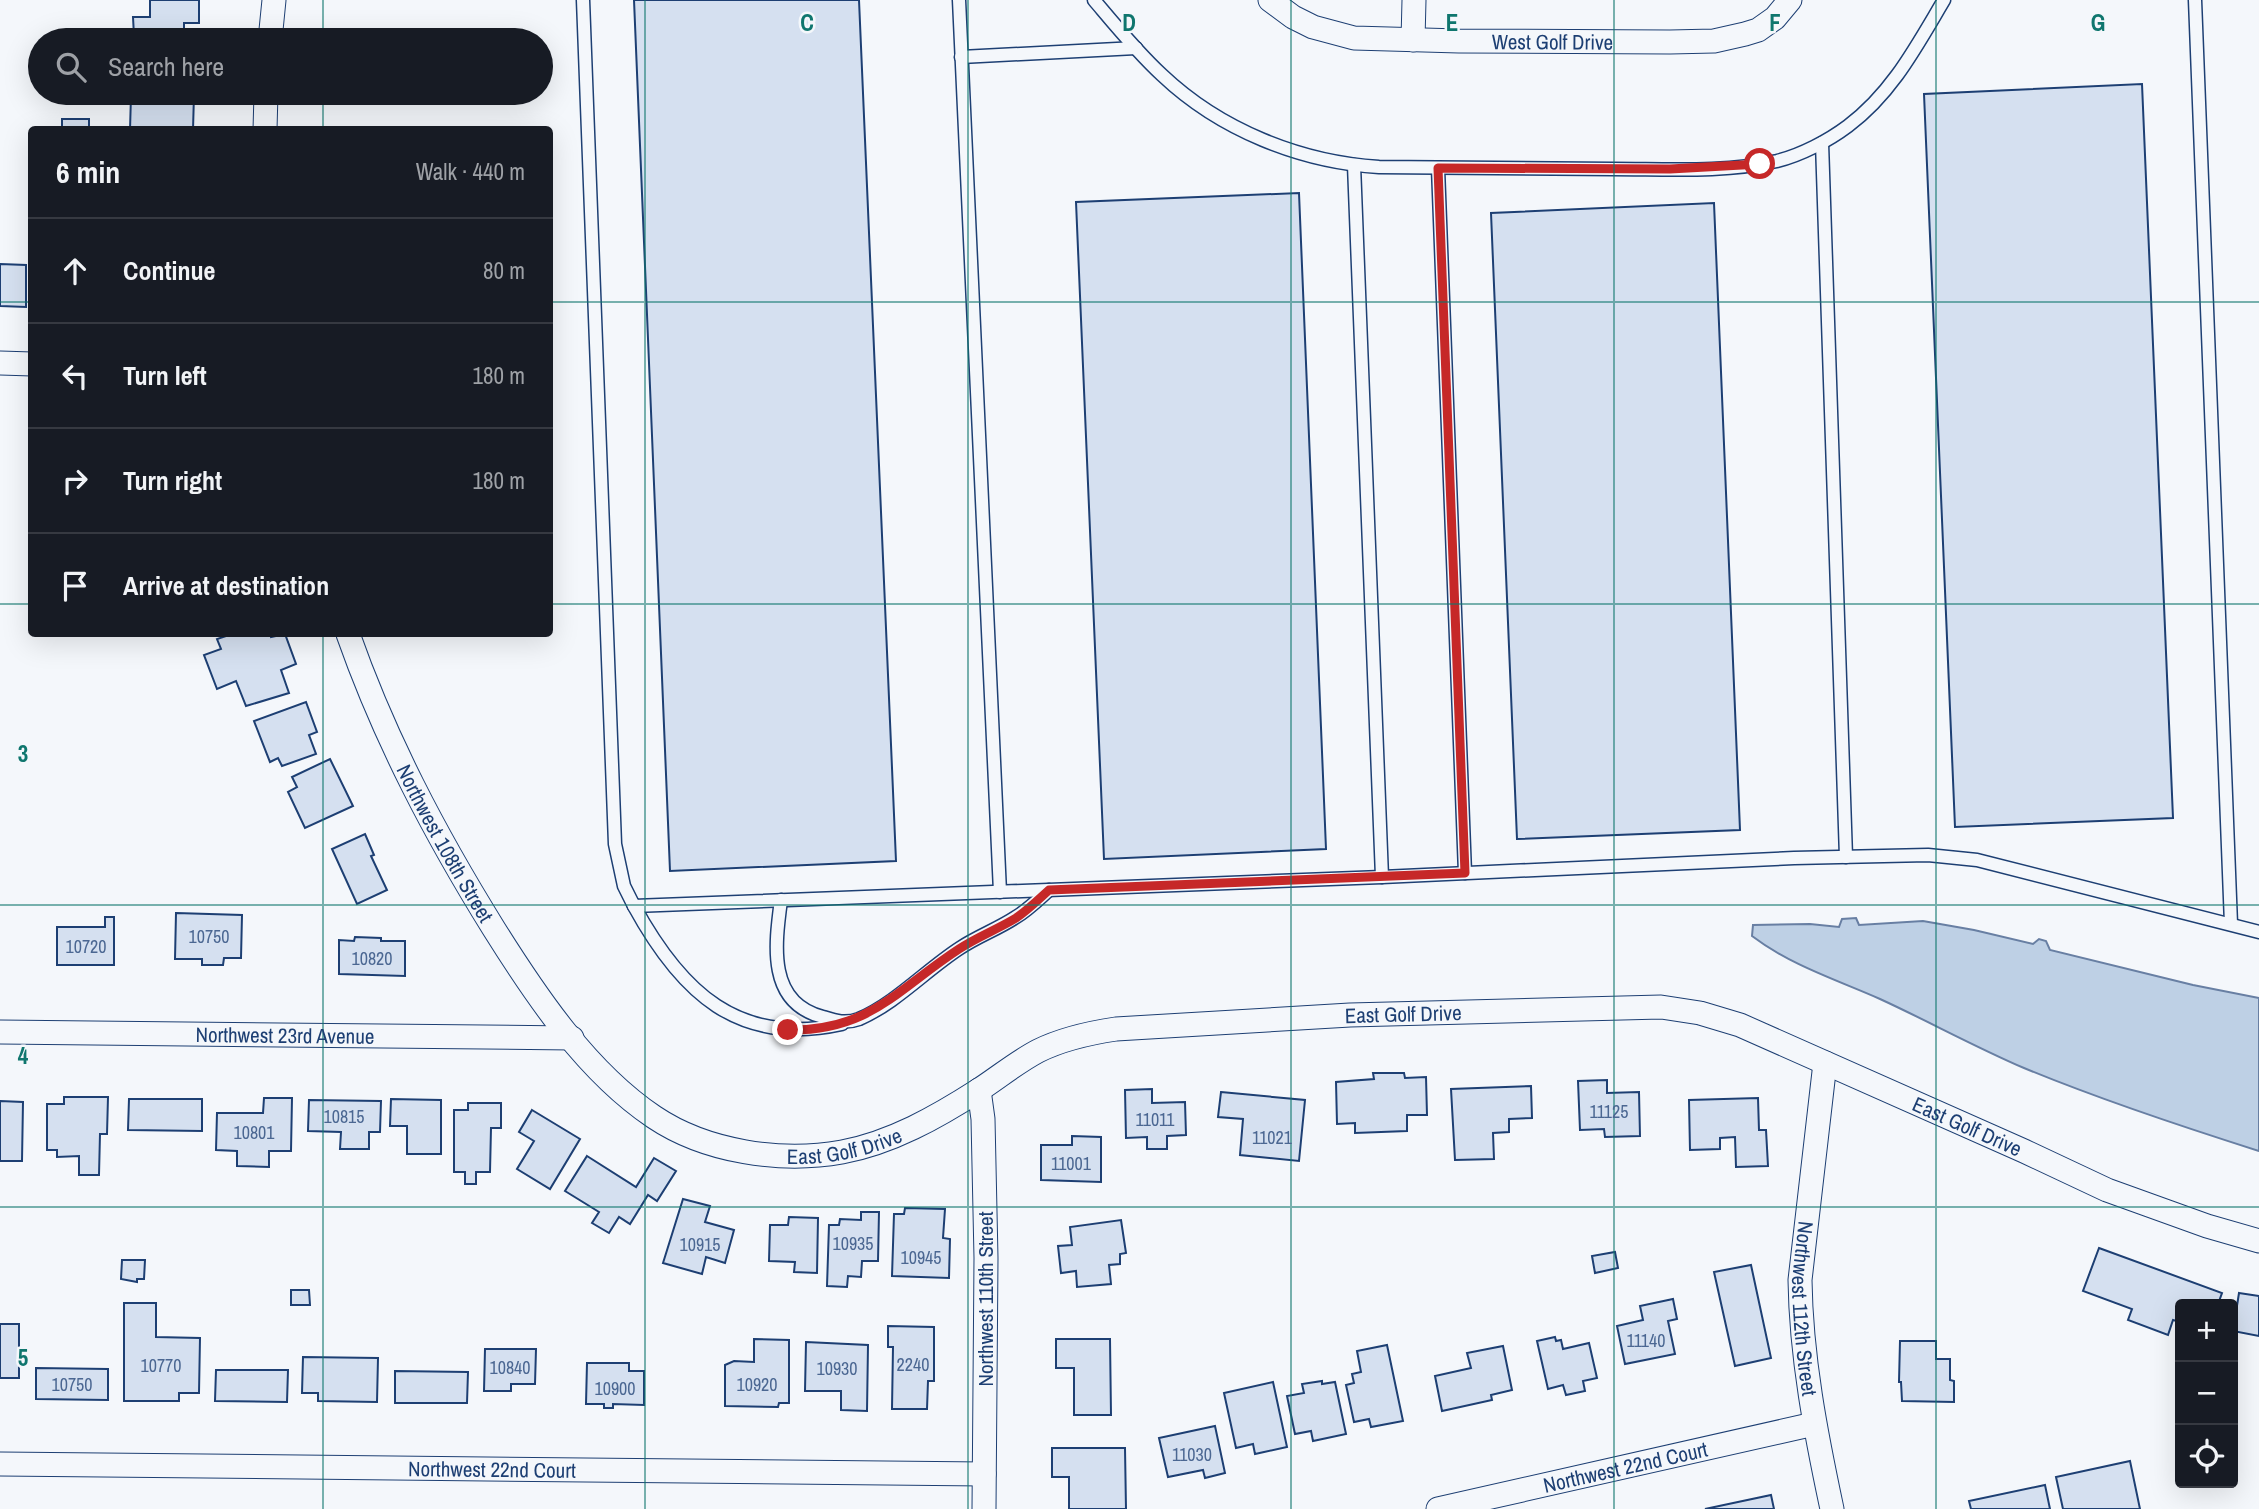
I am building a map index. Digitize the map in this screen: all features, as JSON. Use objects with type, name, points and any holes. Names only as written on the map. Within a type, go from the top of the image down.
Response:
[{"type":"street","points":[[271,28],[274,0]]},
{"type":"street","name":"West Golf Drive","points":[[1270,0],[1293,17],[1313,27],[1334,34],[1372,40],[1714,41],[1758,30],[1775,18],[1790,0]]},
{"type":"street","points":[[1413,40],[1414,0]]},
{"type":"street","points":[[265,126],[266,105]]},
{"type":"street","points":[[0,363],[28,364]]},
{"type":"street","name":"Northwest 108th Street","points":[[349,637],[393,748],[444,849],[527,981],[572,1038]]},
{"type":"street","name":"East Golf Drive","points":[[572,1038],[608,1079],[657,1119],[690,1135],[748,1152],[813,1155],[859,1148],[916,1126],[1039,1051],[1106,1030],[1155,1025],[1396,1013],[1661,1007],[1720,1018],[2107,1190],[2207,1226],[2259,1241]]},
{"type":"street","name":"Northwest 23rd Avenue","points":[[0,1031],[572,1038]]},
{"type":"street","name":"Northwest 112th Street","points":[[1825,1063],[1800,1280],[1800,1311],[1814,1424],[1832,1509]]},
{"type":"street","name":"Northwest 110th Street","points":[[979,1090],[983,1119],[986,1244],[984,1509]]},
{"type":"street","name":"Northwest 22nd Court","points":[[1438,1509],[1814,1424]]},
{"type":"street","name":"Northwest 22nd Court","points":[[0,1464],[984,1474]]},
{"type":"lane","points":[[583,0],[615,844],[624,886],[634,906],[668,959],[692,988],[713,1006],[774,1028],[800,1030],[846,1023],[873,1012],[960,948],[1017,917],[1049,890]]},
{"type":"lane","points":[[959,0],[1000,892]]},
{"type":"lane","points":[[1094,0],[1136,48],[1179,89],[1196,103],[1243,131],[1289,149],[1354,165],[1438,168],[1725,168],[1781,160],[1822,143],[1863,114],[1887,90],[1907,64],[1944,0]]},
{"type":"lane","points":[[2195,0],[2231,924]]},
{"type":"lane","points":[[961,57],[1136,48]]},
{"type":"lane","points":[[1822,143],[1846,857]]},
{"type":"lane","points":[[1354,165],[1382,877]]},
{"type":"lane","points":[[1438,168],[1465,873]]},
{"type":"lane","points":[[634,906],[1846,857],[1936,856],[1977,860],[2259,932]]},
{"type":"lane","points":[[781,900],[777,956],[786,994],[807,1012],[846,1023]]},
{"type":"water","points":[[1856,918],[1859,925],[1923,921],[2033,944],[2039,939],[2046,941],[2050,950],[2193,985],[2259,998],[2259,1151],[2141,1112],[2024,1068],[1880,999],[1798,964],[1752,936],[1753,925],[1810,924],[1839,927],[1842,919]]},
{"type":"building","points":[[150,0],[199,0],[199,23],[184,23],[184,28],[134,28],[133,17],[150,17]]},
{"type":"building","points":[[634,0],[859,0],[896,861],[670,871]]},
{"type":"building","points":[[2142,84],[2173,818],[1955,827],[1924,94]]},
{"type":"building","points":[[131,105],[194,105],[193,126],[130,126]]},
{"type":"building","points":[[62,119],[89,119],[89,126],[62,126]]},
{"type":"building","points":[[1299,193],[1326,849],[1104,859],[1076,202]]},
{"type":"building","points":[[1714,203],[1740,830],[1517,839],[1491,213]]},
{"type":"building","points":[[0,264],[26,265],[26,307],[0,306]]},
{"type":"building","points":[[286,637],[296,664],[281,670],[289,693],[246,706],[236,681],[217,689],[204,655],[221,649],[217,639]]},
{"type":"building","points":[[306,702],[317,732],[309,735],[316,754],[282,766],[278,758],[270,762],[254,721]]},
{"type":"building","points":[[330,759],[353,806],[305,828],[288,792],[297,787],[292,777]]},
{"type":"building","points":[[365,834],[374,855],[371,856],[387,890],[357,904],[332,849]]},
{"type":"building","points":[[176,913],[242,915],[241,958],[224,958],[223,965],[202,965],[202,959],[175,959]]},
{"type":"building","points":[[105,917],[114,917],[114,965],[57,965],[57,927],[105,927]]},
{"type":"building","points":[[355,937],[405,941],[405,976],[339,974],[339,940],[354,941]]},
{"type":"building","points":[[1373,1073],[1404,1073],[1405,1078],[1426,1077],[1427,1115],[1407,1115],[1407,1131],[1355,1133],[1355,1123],[1337,1124],[1336,1082],[1374,1079]]},
{"type":"building","points":[[1607,1080],[1607,1093],[1639,1092],[1640,1136],[1605,1137],[1604,1129],[1580,1130],[1578,1081]]},
{"type":"building","points":[[1531,1086],[1532,1118],[1509,1119],[1509,1132],[1493,1133],[1494,1159],[1455,1160],[1451,1089]]},
{"type":"building","points":[[1152,1089],[1152,1103],[1185,1102],[1186,1135],[1167,1136],[1167,1149],[1147,1149],[1147,1137],[1126,1138],[1125,1090]]},
{"type":"building","points":[[1221,1092],[1305,1100],[1299,1161],[1240,1155],[1243,1119],[1218,1117]]},
{"type":"building","points":[[64,1097],[108,1097],[107,1134],[100,1134],[99,1175],[79,1175],[79,1156],[57,1157],[57,1150],[47,1150],[47,1104],[64,1104]]},
{"type":"building","points":[[264,1098],[292,1098],[291,1151],[269,1151],[269,1167],[237,1166],[237,1151],[216,1150],[217,1113],[263,1113]]},
{"type":"building","points":[[1758,1098],[1759,1130],[1766,1130],[1768,1166],[1736,1167],[1735,1137],[1720,1138],[1720,1149],[1690,1150],[1689,1100]]},
{"type":"building","points":[[129,1099],[202,1099],[202,1131],[128,1130]]},
{"type":"building","points":[[391,1099],[441,1100],[441,1154],[407,1154],[407,1126],[390,1126]]},
{"type":"building","points":[[309,1100],[381,1101],[380,1132],[369,1132],[369,1149],[340,1149],[341,1132],[308,1131]]},
{"type":"building","points":[[0,1101],[23,1102],[22,1161],[0,1161]]},
{"type":"building","points":[[468,1103],[501,1103],[501,1128],[491,1128],[490,1172],[476,1172],[476,1184],[465,1184],[465,1172],[454,1172],[454,1110],[468,1110]]},
{"type":"building","points":[[532,1110],[580,1139],[550,1189],[517,1169],[534,1141],[519,1132]]},
{"type":"building","points":[[1072,1136],[1101,1137],[1101,1182],[1041,1180],[1041,1145],[1072,1145]]},
{"type":"building","points":[[587,1156],[636,1187],[654,1158],[676,1171],[657,1201],[648,1195],[630,1224],[619,1217],[609,1233],[592,1223],[599,1212],[565,1191]]},
{"type":"building","points":[[683,1199],[710,1206],[705,1222],[734,1230],[725,1263],[706,1257],[702,1274],[663,1263]]},
{"type":"building","points":[[905,1208],[945,1209],[943,1238],[950,1239],[949,1278],[892,1276],[894,1214],[904,1214]]},
{"type":"building","points":[[861,1212],[879,1212],[878,1261],[862,1261],[861,1277],[848,1276],[847,1287],[827,1286],[829,1225],[839,1225],[840,1219],[861,1220]]},
{"type":"building","points":[[789,1217],[818,1218],[817,1273],[794,1272],[795,1262],[769,1261],[770,1225],[788,1225]]},
{"type":"building","points":[[1121,1220],[1126,1253],[1120,1254],[1120,1264],[1109,1265],[1111,1284],[1077,1287],[1076,1271],[1061,1273],[1058,1246],[1072,1245],[1070,1227]]},
{"type":"building","points":[[2099,1248],[2222,1293],[2220,1299],[2175,1299],[2175,1321],[2168,1335],[2128,1320],[2132,1309],[2083,1291]]},
{"type":"building","points":[[1615,1252],[1618,1268],[1595,1273],[1592,1256]]},
{"type":"building","points":[[122,1260],[145,1260],[144,1279],[137,1279],[137,1282],[121,1279]]},
{"type":"building","points":[[1751,1265],[1771,1358],[1735,1366],[1714,1272]]},
{"type":"building","points":[[291,1290],[309,1290],[310,1305],[291,1305]]},
{"type":"building","points":[[2239,1293],[2259,1296],[2259,1336],[2238,1332]]},
{"type":"building","points":[[1673,1299],[1677,1319],[1668,1321],[1675,1354],[1625,1364],[1617,1326],[1643,1320],[1640,1306]]},
{"type":"building","points":[[124,1303],[156,1303],[156,1337],[200,1338],[199,1393],[179,1393],[179,1401],[124,1401]]},
{"type":"building","points":[[0,1324],[19,1324],[19,1378],[0,1378]]},
{"type":"building","points":[[888,1326],[934,1327],[934,1381],[928,1381],[927,1409],[892,1409],[893,1347],[888,1347]]},
{"type":"building","points":[[1555,1337],[1556,1341],[1561,1340],[1563,1349],[1589,1343],[1597,1378],[1583,1381],[1585,1391],[1566,1395],[1563,1385],[1548,1389],[1537,1341]]},
{"type":"building","points":[[754,1339],[789,1340],[789,1403],[779,1403],[778,1407],[725,1406],[725,1365],[734,1361],[754,1362]]},
{"type":"building","points":[[1056,1339],[1110,1339],[1111,1415],[1074,1415],[1074,1368],[1056,1368]]},
{"type":"building","points":[[1900,1341],[1936,1341],[1936,1359],[1950,1359],[1954,1402],[1902,1401],[1899,1382]]},
{"type":"building","points":[[806,1342],[868,1345],[867,1411],[841,1410],[841,1391],[805,1391]]},
{"type":"building","points":[[1387,1345],[1403,1421],[1371,1427],[1369,1419],[1354,1422],[1346,1385],[1354,1383],[1352,1374],[1361,1372],[1357,1351]]},
{"type":"building","points":[[1503,1346],[1512,1390],[1491,1395],[1492,1400],[1442,1411],[1435,1376],[1471,1368],[1467,1353]]},
{"type":"building","points":[[485,1349],[536,1349],[535,1384],[511,1384],[511,1391],[484,1391]]},
{"type":"building","points":[[303,1357],[378,1358],[377,1402],[318,1401],[318,1393],[302,1393]]},
{"type":"building","points":[[587,1363],[629,1363],[629,1371],[644,1371],[644,1405],[613,1404],[613,1408],[604,1408],[604,1404],[586,1404]]},
{"type":"building","points":[[36,1368],[108,1369],[108,1400],[36,1399]]},
{"type":"building","points":[[216,1370],[288,1370],[287,1402],[215,1401]]},
{"type":"building","points":[[395,1371],[468,1372],[467,1403],[395,1403]]},
{"type":"building","points":[[1322,1381],[1322,1384],[1335,1382],[1346,1434],[1313,1441],[1311,1431],[1295,1434],[1287,1396],[1304,1393],[1302,1384]]},
{"type":"building","points":[[1273,1382],[1287,1447],[1255,1454],[1253,1444],[1236,1448],[1224,1393]]},
{"type":"building","points":[[1215,1426],[1225,1473],[1205,1478],[1203,1470],[1168,1477],[1159,1438]]},
{"type":"building","points":[[1052,1448],[1125,1448],[1126,1509],[1069,1509],[1069,1477],[1052,1477]]},
{"type":"building","points":[[2130,1461],[2140,1509],[2063,1509],[2056,1477]]},
{"type":"building","points":[[2045,1485],[2050,1509],[1971,1509],[1969,1501]]},
{"type":"building","points":[[1771,1495],[1774,1509],[1705,1509]]},
{"type":"route","points":[[788,1030],[830,1027],[873,1012],[960,948],[1017,917],[1049,890],[1465,873],[1438,168],[1713,169],[1760,164]]}]
